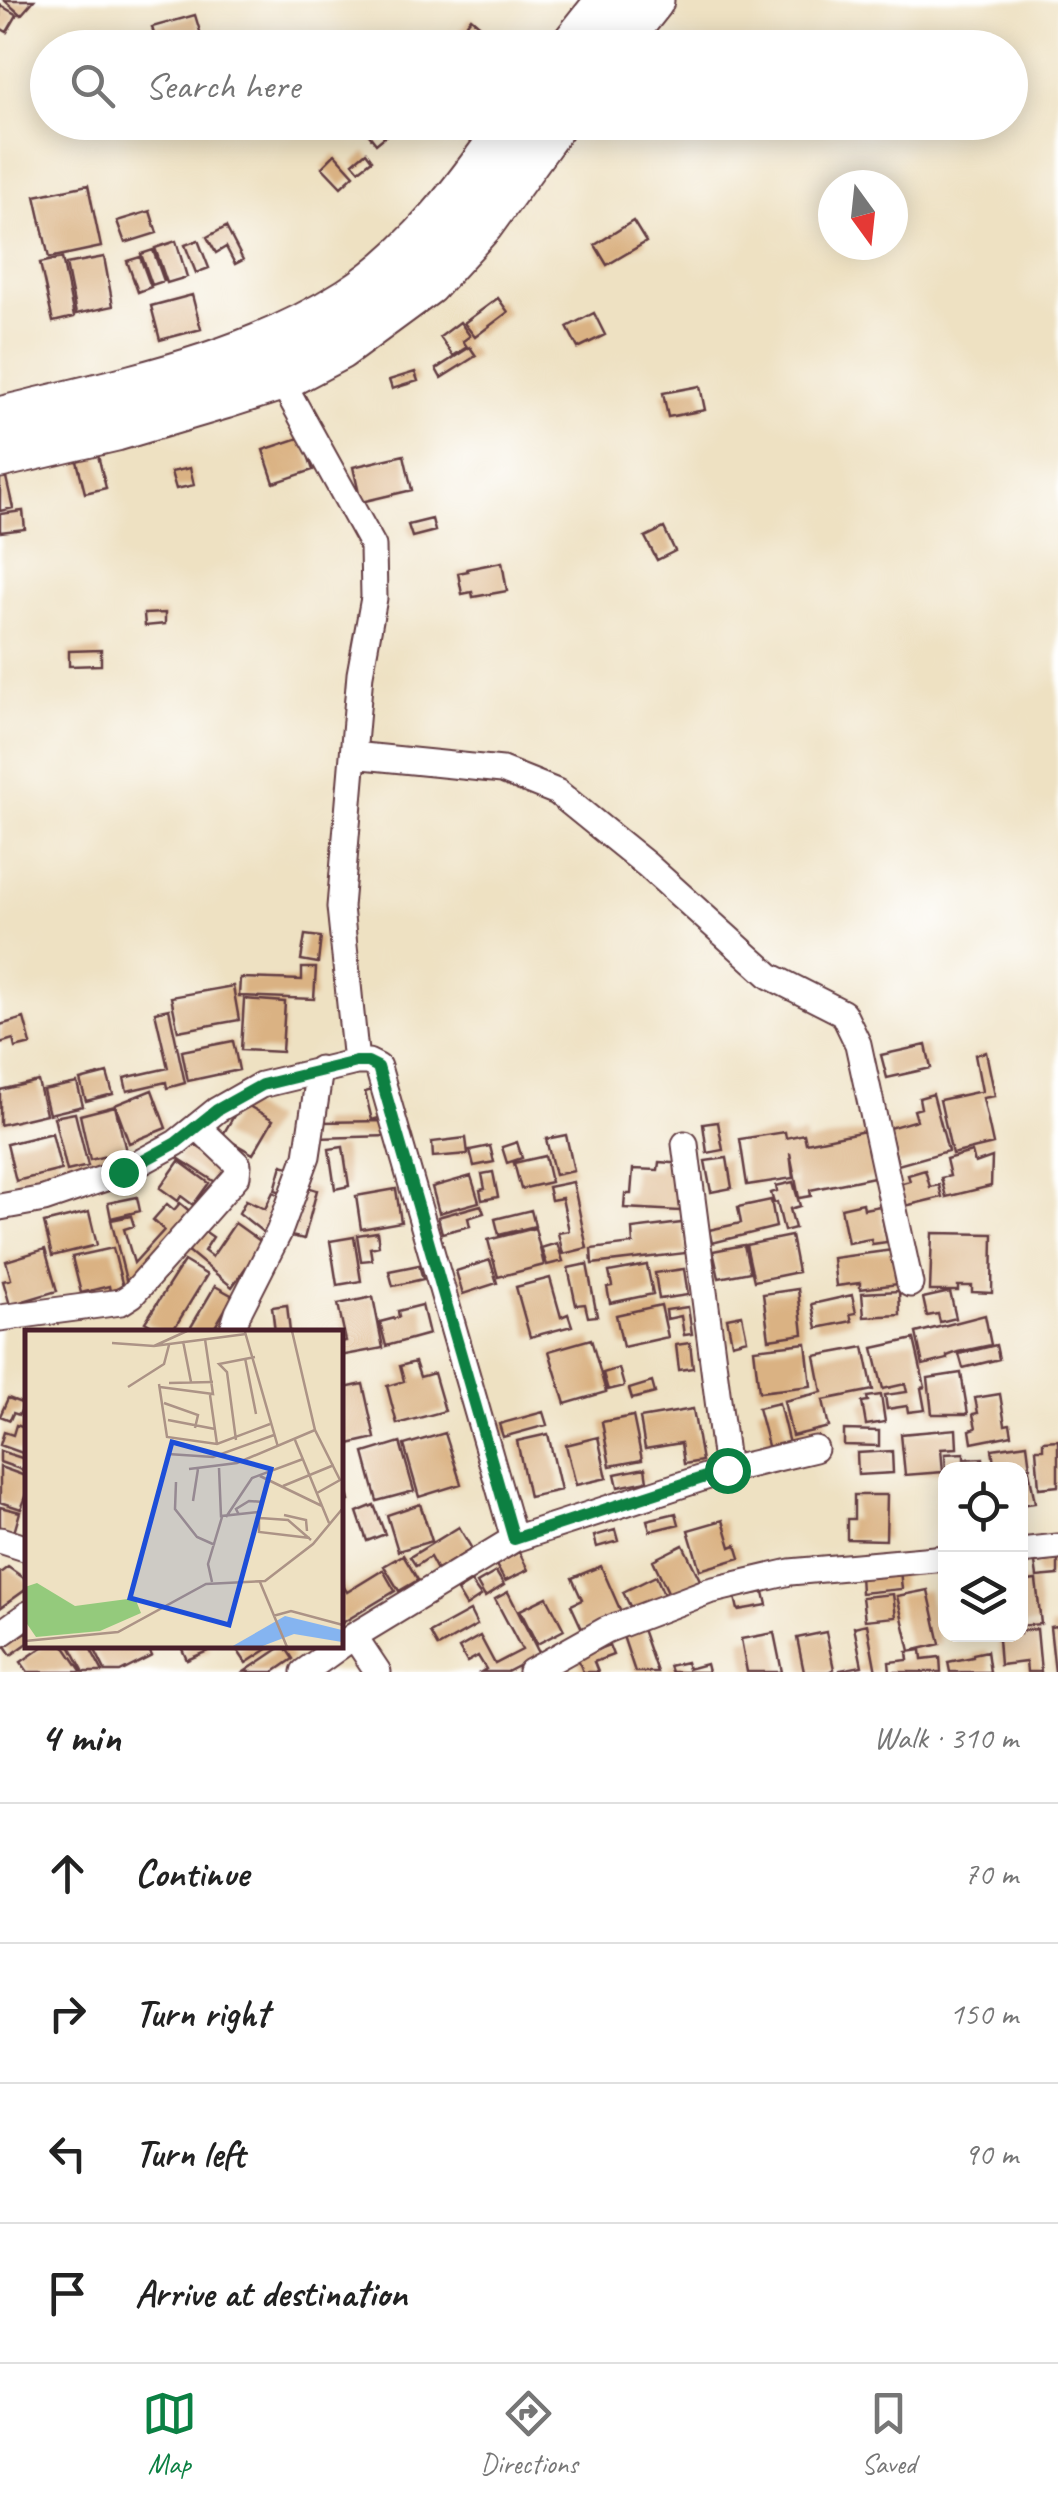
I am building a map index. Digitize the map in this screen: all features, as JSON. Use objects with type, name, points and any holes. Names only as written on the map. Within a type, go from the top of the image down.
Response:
[{"type":"highway","points":[[586,30],[610,0]]},
{"type":"highway","points":[[627,30],[651,0]]},
{"type":"highway","points":[[0,420],[203,369],[270,344],[352,299],[394,266],[436,225],[501,140]]},
{"type":"highway","points":[[0,455],[116,428],[280,378],[340,347],[426,283],[481,222],[541,140]]},
{"type":"street","points":[[280,378],[372,546],[374,598],[360,674],[340,907],[356,1062]]},
{"type":"street","points":[[353,755],[502,770],[557,792],[647,865],[770,976],[844,1013],[858,1044],[910,1284]]},
{"type":"street","points":[[0,1208],[44,1199],[123,1172],[176,1143],[217,1110],[262,1085],[356,1062],[378,1067],[514,1539]]},
{"type":"street","points":[[233,1330],[279,1232],[307,1156],[320,1069]]},
{"type":"street","points":[[0,1318],[121,1302],[132,1295],[236,1176],[238,1165],[197,1126]]},
{"type":"street","points":[[685,1144],[727,1470]]},
{"type":"street","points":[[342,1645],[514,1539],[727,1470],[815,1449]]},
{"type":"street","points":[[0,1540],[25,1548]]},
{"type":"street","points":[[1028,1550],[1058,1547]]},
{"type":"street","points":[[532,1672],[606,1630],[709,1591],[790,1572],[938,1559]]},
{"type":"street","points":[[0,1634],[25,1616]]},
{"type":"street","points":[[354,1636],[378,1672]]},
{"type":"street","points":[[304,1672],[339,1647]]},
{"type":"building","points":[[4,0],[34,0],[21,15]]},
{"type":"building","points":[[0,5],[17,15],[7,32],[0,28]]},
{"type":"building","points":[[195,15],[200,30],[153,30],[152,27]]},
{"type":"building","points":[[471,18],[485,30],[461,30]]},
{"type":"building","points":[[366,152],[372,160],[359,170],[353,163]]},
{"type":"building","points":[[335,154],[354,175],[341,187],[322,167]]},
{"type":"building","points":[[88,185],[101,247],[49,258],[35,196]]},
{"type":"building","points":[[150,211],[157,233],[125,243],[117,221]]},
{"type":"building","points":[[633,221],[646,242],[607,265],[595,245]]},
{"type":"building","points":[[226,227],[243,260],[235,264],[226,247],[216,253],[207,237]]},
{"type":"building","points":[[198,240],[209,268],[196,273],[185,245]]},
{"type":"building","points":[[176,241],[187,277],[167,283],[155,248]]},
{"type":"building","points":[[153,250],[164,281],[152,285],[141,254]]},
{"type":"building","points":[[104,257],[113,306],[76,314],[66,264]]},
{"type":"building","points":[[140,257],[151,287],[138,292],[127,261]]},
{"type":"building","points":[[62,258],[74,317],[53,322],[40,263]]},
{"type":"building","points":[[192,295],[201,329],[160,340],[151,306]]},
{"type":"building","points":[[498,298],[508,312],[475,337],[464,323]]},
{"type":"building","points":[[594,313],[605,335],[578,348],[567,327]]},
{"type":"building","points":[[460,322],[470,336],[463,341],[467,347],[453,356],[440,337]]},
{"type":"building","points":[[470,347],[476,356],[441,378],[436,369]]},
{"type":"building","points":[[415,372],[418,381],[392,389],[389,380]]},
{"type":"building","points":[[700,386],[705,410],[668,417],[663,393]]},
{"type":"building","points":[[302,437],[313,470],[274,483],[263,450]]},
{"type":"building","points":[[95,443],[106,488],[85,493],[74,449]]},
{"type":"building","points":[[404,455],[412,490],[361,502],[353,467]]},
{"type":"building","points":[[190,468],[194,485],[176,489],[171,472]]},
{"type":"building","points":[[5,473],[13,508],[0,511],[0,474]]},
{"type":"building","points":[[23,511],[25,529],[0,532],[0,514]]},
{"type":"building","points":[[432,519],[435,531],[412,537],[408,525]]},
{"type":"building","points":[[664,528],[675,551],[657,560],[645,537]]},
{"type":"building","points":[[502,562],[507,591],[473,597],[472,592],[462,594],[458,573]]},
{"type":"building","points":[[165,613],[165,624],[145,626],[144,614]]},
{"type":"building","points":[[101,650],[101,665],[69,666],[69,651]]},
{"type":"building","points":[[305,935],[321,937],[318,963],[301,960]]},
{"type":"building","points":[[302,968],[316,968],[314,999],[239,996],[240,978],[302,980]]},
{"type":"building","points":[[233,986],[239,1020],[178,1031],[171,997]]},
{"type":"building","points":[[244,999],[285,1002],[282,1052],[241,1050]]},
{"type":"building","points":[[169,1009],[185,1083],[167,1088],[166,1082],[127,1091],[124,1078],[168,1068],[155,1012]]},
{"type":"building","points":[[24,1018],[31,1044],[15,1048],[13,1039],[0,1043],[0,1025]]},
{"type":"building","points":[[233,1041],[239,1070],[188,1081],[182,1051]]},
{"type":"building","points":[[926,1045],[931,1068],[887,1078],[881,1055]]},
{"type":"building","points":[[986,1052],[995,1096],[983,1098],[993,1144],[952,1154],[940,1100],[982,1091],[975,1055]]},
{"type":"building","points":[[107,1073],[113,1094],[86,1101],[80,1080]]},
{"type":"building","points":[[38,1081],[46,1114],[0,1125],[0,1090]]},
{"type":"building","points":[[77,1083],[83,1106],[49,1114],[43,1090]]},
{"type":"building","points":[[379,1088],[386,1116],[372,1120],[365,1092]]},
{"type":"building","points":[[152,1090],[166,1128],[129,1143],[115,1105]]},
{"type":"building","points":[[933,1094],[948,1151],[898,1165],[889,1128],[917,1120],[914,1110],[921,1108],[919,1098]]},
{"type":"building","points":[[242,1102],[273,1120],[253,1154],[222,1136]]},
{"type":"building","points":[[115,1106],[126,1151],[90,1160],[80,1115]]},
{"type":"building","points":[[75,1113],[88,1166],[67,1171],[54,1117]]},
{"type":"building","points":[[384,1121],[390,1136],[316,1138],[320,1122]]},
{"type":"building","points":[[718,1122],[723,1150],[707,1153],[703,1124]]},
{"type":"building","points":[[865,1131],[874,1177],[810,1190],[811,1196],[799,1198],[790,1153],[793,1178],[747,1185],[740,1139],[785,1132],[786,1138],[804,1134],[806,1143]]},
{"type":"building","points":[[52,1133],[61,1170],[16,1181],[7,1144]]},
{"type":"building","points":[[566,1135],[574,1171],[555,1175],[546,1139]]},
{"type":"building","points":[[466,1138],[468,1154],[433,1157],[432,1142]]},
{"type":"building","points":[[189,1141],[231,1169],[220,1185],[178,1158]]},
{"type":"building","points":[[517,1142],[522,1158],[507,1163],[502,1147]]},
{"type":"building","points":[[490,1146],[494,1162],[474,1166],[470,1150]]},
{"type":"building","points":[[343,1147],[349,1186],[335,1189],[329,1149]]},
{"type":"building","points":[[972,1152],[975,1163],[992,1157],[991,1186],[946,1197],[941,1178],[950,1176],[946,1159]]},
{"type":"building","points":[[545,1156],[551,1182],[521,1189],[514,1163]]},
{"type":"building","points":[[727,1158],[732,1188],[711,1192],[705,1161]]},
{"type":"building","points":[[179,1161],[209,1183],[193,1205],[181,1196],[178,1201],[160,1188]]},
{"type":"building","points":[[659,1162],[683,1164],[680,1211],[624,1208],[625,1194],[631,1194],[633,1169],[658,1170]]},
{"type":"building","points":[[282,1165],[296,1169],[289,1194],[275,1190]]},
{"type":"building","points":[[925,1170],[930,1187],[939,1185],[942,1197],[905,1206],[899,1184],[910,1181],[908,1175]]},
{"type":"building","points":[[493,1172],[498,1197],[482,1200],[482,1174]]},
{"type":"building","points":[[471,1176],[479,1202],[439,1213],[432,1187]]},
{"type":"building","points":[[573,1182],[587,1248],[563,1254],[558,1233],[569,1231],[562,1198],[551,1200],[548,1187]]},
{"type":"building","points":[[793,1182],[800,1206],[790,1209],[795,1228],[784,1231],[771,1193],[777,1191],[776,1186]]},
{"type":"building","points":[[304,1186],[317,1190],[304,1239],[291,1236]]},
{"type":"building","points":[[396,1189],[401,1222],[361,1229],[356,1196]]},
{"type":"building","points":[[273,1192],[287,1199],[269,1237],[239,1213],[246,1200],[265,1209]]},
{"type":"building","points":[[137,1197],[140,1211],[111,1218],[108,1203]]},
{"type":"building","points":[[771,1200],[776,1227],[712,1243],[709,1230],[741,1223],[738,1207]]},
{"type":"building","points":[[180,1203],[193,1214],[128,1288],[111,1220],[131,1216],[134,1226],[124,1229],[134,1263],[164,1230],[153,1220],[167,1204],[174,1210]]},
{"type":"building","points":[[863,1203],[864,1209],[880,1206],[887,1242],[872,1244],[871,1239],[848,1243],[841,1208]]},
{"type":"building","points":[[481,1205],[484,1213],[468,1218],[470,1226],[442,1233],[438,1217]]},
{"type":"building","points":[[531,1210],[535,1226],[499,1235],[495,1219]]},
{"type":"building","points":[[89,1212],[97,1245],[52,1256],[44,1223]]},
{"type":"building","points":[[235,1223],[263,1243],[232,1287],[186,1249],[200,1228],[213,1237],[204,1251],[212,1257]]},
{"type":"building","points":[[682,1223],[686,1253],[592,1264],[591,1249],[633,1244],[632,1229]]},
{"type":"building","points":[[535,1228],[544,1265],[498,1277],[488,1240]]},
{"type":"building","points":[[377,1232],[379,1246],[370,1248],[372,1260],[361,1261],[357,1235]]},
{"type":"building","points":[[932,1233],[993,1234],[992,1293],[972,1292],[972,1286],[958,1286],[958,1291],[930,1291]]},
{"type":"building","points":[[791,1236],[798,1272],[754,1281],[746,1245]]},
{"type":"building","points":[[354,1237],[361,1281],[337,1285],[330,1241]]},
{"type":"building","points":[[557,1243],[563,1261],[547,1265],[541,1248]]},
{"type":"building","points":[[744,1245],[750,1272],[719,1278],[713,1251]]},
{"type":"building","points":[[113,1248],[123,1287],[81,1293],[72,1257]]},
{"type":"building","points":[[45,1249],[57,1291],[10,1305],[3,1281],[11,1279],[6,1261]]},
{"type":"building","points":[[893,1250],[898,1284],[860,1289],[860,1283],[836,1286],[833,1258]]},
{"type":"building","points":[[490,1260],[497,1283],[463,1294],[456,1271]]},
{"type":"building","points":[[184,1261],[207,1275],[173,1330],[159,1330],[145,1322]]},
{"type":"building","points":[[587,1264],[597,1316],[588,1317],[585,1304],[576,1305],[568,1268]]},
{"type":"building","points":[[419,1265],[423,1279],[393,1286],[389,1271]]},
{"type":"building","points":[[647,1265],[653,1294],[610,1303],[609,1272]]},
{"type":"building","points":[[684,1269],[688,1295],[659,1299],[655,1273]]},
{"type":"building","points":[[550,1278],[561,1317],[568,1314],[572,1326],[530,1337],[516,1287]]},
{"type":"building","points":[[215,1286],[233,1296],[213,1330],[189,1330]]},
{"type":"building","points":[[798,1289],[803,1334],[769,1339],[763,1294]]},
{"type":"building","points":[[899,1291],[900,1315],[864,1317],[862,1293]]},
{"type":"building","points":[[950,1292],[956,1318],[940,1322],[938,1314],[927,1316],[923,1298]]},
{"type":"building","points":[[852,1295],[856,1313],[850,1314],[852,1321],[817,1328],[812,1304]]},
{"type":"building","points":[[373,1297],[383,1348],[342,1356],[342,1342],[346,1341],[338,1304]]},
{"type":"building","points":[[287,1305],[290,1330],[275,1330],[272,1307]]},
{"type":"building","points":[[422,1305],[429,1334],[386,1346],[380,1322],[399,1317],[398,1311]]},
{"type":"building","points":[[661,1305],[668,1337],[623,1347],[616,1315]]},
{"type":"building","points":[[688,1307],[692,1334],[684,1335],[681,1316],[667,1319],[666,1310]]},
{"type":"building","points":[[742,1315],[747,1339],[732,1343],[727,1318]]},
{"type":"building","points":[[985,1315],[991,1345],[923,1365],[916,1333]]},
{"type":"building","points":[[591,1339],[606,1392],[565,1404],[549,1351]]},
{"type":"building","points":[[914,1339],[925,1387],[921,1388],[925,1410],[908,1412],[907,1406],[887,1409],[885,1395],[907,1392],[905,1384],[883,1389],[873,1348]]},
{"type":"building","points":[[690,1343],[693,1368],[679,1370],[676,1345]]},
{"type":"building","points":[[806,1343],[811,1386],[759,1392],[754,1349]]},
{"type":"building","points":[[996,1345],[999,1359],[963,1368],[959,1354]]},
{"type":"building","points":[[864,1347],[873,1390],[823,1400],[829,1427],[792,1436],[784,1401],[822,1392],[815,1356]]},
{"type":"building","points":[[415,1362],[420,1377],[434,1373],[445,1411],[397,1424],[387,1386],[404,1381],[400,1366]]},
{"type":"building","points":[[619,1368],[624,1386],[608,1390],[603,1373]]},
{"type":"building","points":[[961,1373],[968,1414],[932,1414],[928,1378]]},
{"type":"building","points":[[652,1382],[655,1393],[632,1399],[629,1389]]},
{"type":"building","points":[[363,1384],[375,1438],[342,1446],[342,1389]]},
{"type":"building","points":[[1000,1394],[1005,1425],[1010,1424],[1012,1435],[972,1443],[970,1430],[976,1428],[973,1414],[978,1413],[975,1398]]},
{"type":"building","points":[[881,1395],[885,1422],[866,1425],[862,1402]]},
{"type":"building","points":[[8,1398],[24,1404],[19,1415],[13,1413],[10,1420],[0,1416]]},
{"type":"building","points":[[779,1403],[791,1452],[771,1457],[758,1408]]},
{"type":"building","points":[[693,1409],[702,1461],[684,1464],[681,1443],[645,1449],[640,1418]]},
{"type":"building","points":[[543,1412],[547,1425],[503,1437],[499,1424]]},
{"type":"building","points":[[633,1416],[642,1460],[610,1466],[602,1422]]},
{"type":"building","points":[[16,1425],[25,1428],[25,1454],[0,1445],[4,1432],[13,1435]]},
{"type":"building","points":[[956,1429],[957,1448],[941,1449],[938,1472],[905,1475],[901,1434]]},
{"type":"building","points":[[844,1430],[879,1431],[879,1446],[844,1445]]},
{"type":"building","points":[[445,1433],[461,1484],[419,1497],[404,1445]]},
{"type":"building","points":[[548,1434],[561,1490],[529,1497],[517,1441]]},
{"type":"building","points":[[598,1437],[607,1478],[576,1485],[566,1445]]},
{"type":"building","points":[[1058,1440],[1058,1486],[1039,1488],[1036,1449],[1043,1449],[1043,1441]]},
{"type":"building","points":[[400,1442],[414,1491],[377,1501],[364,1453]]},
{"type":"building","points":[[1027,1444],[1030,1467],[1028,1462],[994,1462],[992,1449]]},
{"type":"building","points":[[0,1451],[25,1459],[25,1471],[0,1462]]},
{"type":"building","points":[[892,1451],[893,1473],[858,1475],[857,1453]]},
{"type":"building","points":[[964,1453],[964,1459],[983,1458],[983,1462],[946,1462],[945,1454]]},
{"type":"building","points":[[0,1467],[25,1476],[21,1509],[0,1502]]},
{"type":"building","points":[[645,1468],[647,1481],[618,1487],[615,1474]]},
{"type":"building","points":[[1028,1470],[1035,1503],[1028,1504]]},
{"type":"building","points":[[342,1475],[349,1501],[342,1503]]},
{"type":"building","points":[[854,1495],[887,1495],[886,1540],[847,1539],[847,1519],[854,1519]]},
{"type":"building","points":[[420,1504],[432,1541],[398,1551],[387,1515]]},
{"type":"building","points":[[374,1505],[385,1534],[367,1541],[357,1512]]},
{"type":"building","points":[[0,1507],[20,1512],[13,1536],[0,1532]]},
{"type":"building","points":[[676,1513],[679,1524],[650,1531],[647,1520]]},
{"type":"building","points":[[723,1520],[731,1547],[736,1545],[740,1558],[700,1570],[688,1530]]},
{"type":"building","points":[[459,1527],[472,1549],[437,1570],[430,1557],[416,1566],[410,1557]]},
{"type":"building","points":[[615,1530],[618,1541],[597,1547],[594,1536]]},
{"type":"building","points":[[683,1545],[700,1580],[669,1594],[653,1560]]},
{"type":"building","points":[[519,1552],[528,1570],[505,1581],[496,1565]]},
{"type":"building","points":[[403,1555],[418,1580],[399,1591],[384,1566]]},
{"type":"building","points":[[1058,1560],[1058,1575],[1037,1577],[1035,1563]]},
{"type":"building","points":[[601,1566],[622,1614],[583,1631],[571,1605],[582,1600],[572,1578]]},
{"type":"building","points":[[8,1567],[25,1579],[25,1590],[0,1608],[0,1573]]},
{"type":"building","points":[[383,1570],[395,1591],[342,1623],[342,1584],[347,1592]]},
{"type":"building","points":[[900,1570],[902,1589],[861,1593],[860,1574]]},
{"type":"building","points":[[496,1572],[504,1585],[485,1597],[477,1583]]},
{"type":"building","points":[[656,1576],[665,1597],[633,1612],[623,1592]]},
{"type":"building","points":[[1036,1580],[1041,1624],[1028,1625],[1028,1581]]},
{"type":"building","points":[[471,1582],[481,1596],[466,1606],[457,1591]]},
{"type":"building","points":[[928,1590],[940,1644],[910,1651],[897,1596]]},
{"type":"building","points":[[508,1592],[540,1655],[507,1672],[481,1672],[486,1669],[478,1656],[467,1662],[459,1648],[480,1636],[495,1664],[522,1650],[495,1599]]},
{"type":"building","points":[[764,1592],[767,1605],[738,1610],[735,1597]]},
{"type":"building","points":[[893,1594],[896,1617],[865,1620],[862,1597]]},
{"type":"building","points":[[547,1597],[564,1630],[537,1644],[520,1610]]},
{"type":"building","points":[[470,1611],[477,1625],[438,1647],[430,1633]]},
{"type":"building","points":[[867,1624],[876,1672],[840,1672],[862,1666],[854,1627]]},
{"type":"building","points":[[1058,1626],[1058,1672],[1055,1672],[1050,1627]]},
{"type":"building","points":[[642,1629],[657,1672],[635,1672],[623,1636]]},
{"type":"building","points":[[1037,1629],[1041,1672],[1027,1672],[1026,1662],[1000,1665],[998,1642],[1028,1642],[1028,1630]]},
{"type":"building","points":[[826,1632],[834,1669],[804,1672],[797,1638]]},
{"type":"building","points":[[25,1633],[25,1645],[11,1655],[5,1646]]},
{"type":"building","points":[[774,1633],[782,1672],[747,1672],[741,1639]]},
{"type":"building","points":[[609,1645],[613,1655],[594,1662],[598,1672],[583,1672],[577,1657]]},
{"type":"building","points":[[43,1647],[65,1647],[82,1672],[28,1672],[21,1662]]},
{"type":"building","points":[[71,1647],[90,1647],[103,1672],[84,1672]]},
{"type":"building","points":[[94,1647],[148,1647],[152,1656],[120,1672],[106,1672]]},
{"type":"building","points":[[209,1647],[210,1650],[187,1660],[182,1649]]},
{"type":"building","points":[[244,1647],[270,1647],[246,1663],[238,1651]]},
{"type":"building","points":[[281,1647],[285,1647],[293,1659],[274,1672],[244,1672]]},
{"type":"building","points":[[921,1650],[922,1659],[940,1657],[941,1672],[890,1672],[889,1662],[908,1660],[907,1652]]},
{"type":"building","points":[[987,1651],[990,1672],[950,1672],[948,1662]]},
{"type":"building","points":[[686,1662],[688,1669],[706,1664],[708,1672],[671,1672],[669,1666]]},
{"type":"route","points":[[123,1172],[176,1143],[217,1110],[262,1085],[320,1069],[368,1062],[378,1067],[514,1539],[727,1470]]}]
